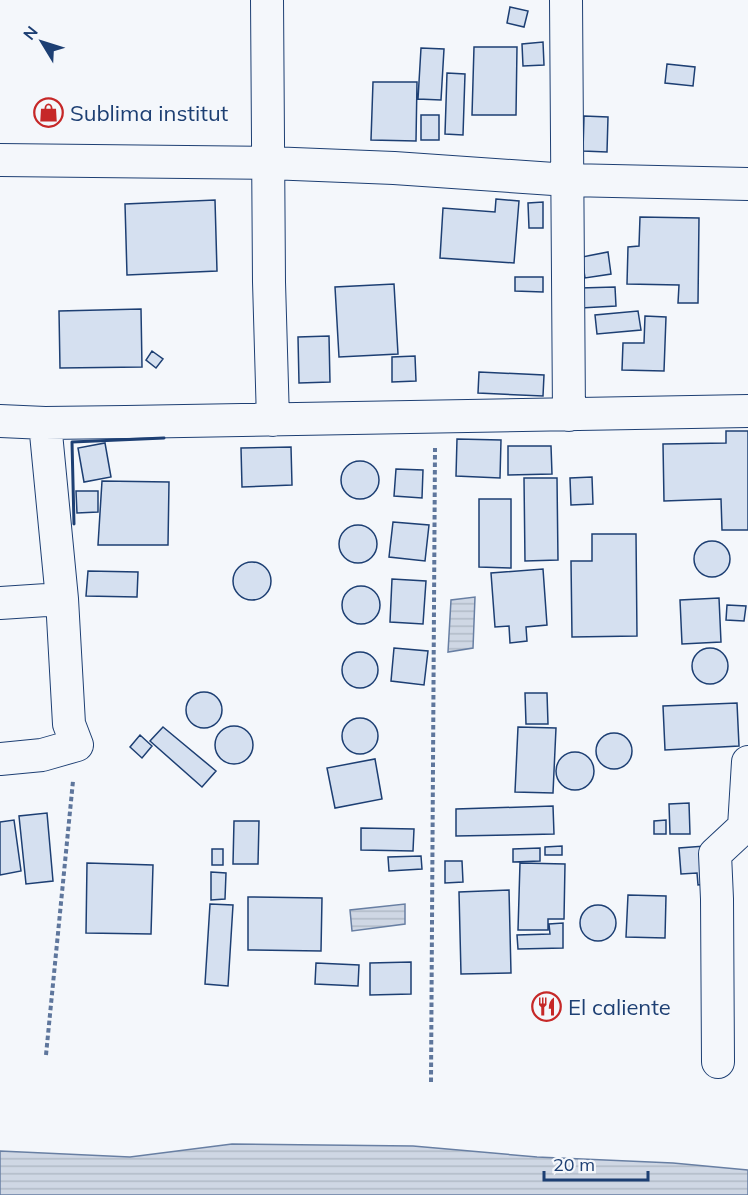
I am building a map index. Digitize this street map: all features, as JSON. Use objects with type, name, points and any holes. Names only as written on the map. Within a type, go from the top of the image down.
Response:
[{"type":"street","points":[[267,0],[273,420]]},
{"type":"street","points":[[544,0],[566,14],[569,415]]},
{"type":"street","points":[[0,160],[269,163],[394,168],[567,180],[748,184]]},
{"type":"street","points":[[0,421],[45,423],[273,420],[748,411]]},
{"type":"street","points":[[0,759],[42,755],[77,745],[69,724],[62,599],[45,423]]},
{"type":"street","points":[[0,603],[62,599]]},
{"type":"street","points":[[718,1062],[715,854],[744,827],[748,762]]},
{"type":"path","points":[[430,1082],[435,417]]},
{"type":"path","points":[[46,1055],[77,745]]},
{"type":"shaded area","points":[[475,597],[473,648],[448,652],[451,600]]},
{"type":"shaded area","points":[[405,904],[405,924],[352,931],[350,910]]},
{"type":"shaded area","points":[[232,1144],[413,1146],[537,1157],[673,1163],[748,1170],[748,1195],[0,1195],[0,1151],[130,1157]]},
{"type":"building","points":[[510,7],[528,11],[524,27],[507,23]]},
{"type":"building","points":[[543,42],[544,65],[523,66],[522,44]]},
{"type":"building","points":[[474,47],[517,47],[516,115],[472,115]]},
{"type":"building","points":[[421,48],[444,49],[441,100],[418,99]]},
{"type":"building","points":[[667,64],[695,67],[693,86],[665,83]]},
{"type":"building","points":[[447,73],[465,74],[463,135],[445,134]]},
{"type":"building","points":[[373,82],[417,82],[416,141],[371,140]]},
{"type":"building","points":[[421,115],[439,115],[439,140],[421,140]]},
{"type":"building","points":[[584,116],[608,117],[607,152],[583,151]]},
{"type":"building","points":[[496,199],[519,201],[514,263],[440,258],[443,208],[495,212]]},
{"type":"building","points":[[215,200],[217,271],[127,275],[125,204]]},
{"type":"building","points":[[543,202],[543,228],[529,228],[528,203]]},
{"type":"building","points":[[640,217],[699,218],[698,303],[678,303],[679,285],[627,284],[628,247],[639,246]]},
{"type":"building","points":[[608,252],[611,274],[585,278],[582,257]]},
{"type":"building","points":[[515,277],[543,277],[543,292],[515,291]]},
{"type":"building","points":[[394,284],[398,354],[339,357],[335,287]]},
{"type":"building","points":[[615,287],[616,306],[581,308],[580,288]]},
{"type":"building","points":[[141,309],[142,367],[60,368],[59,311]]},
{"type":"building","points":[[638,311],[641,330],[597,334],[595,315]]},
{"type":"building","points":[[645,316],[666,317],[664,371],[622,370],[623,343],[644,343]]},
{"type":"building","points":[[329,336],[330,382],[299,383],[298,337]]},
{"type":"building","points":[[152,351],[163,359],[156,368],[146,360]]},
{"type":"building","points":[[415,356],[416,381],[392,382],[392,357]]},
{"type":"building","points":[[479,372],[544,375],[543,396],[478,393]]},
{"type":"building","points":[[726,431],[748,431],[748,530],[722,530],[721,499],[664,501],[663,444],[726,443]]},
{"type":"building","points":[[457,439],[501,440],[500,478],[456,476]]},
{"type":"building","points":[[105,443],[111,477],[84,482],[78,448]]},
{"type":"building","points":[[508,446],[551,446],[552,474],[508,475]]},
{"type":"building","points":[[291,447],[292,485],[242,487],[241,448]]},
{"type":"building","points":[[360,461],[373,467],[379,480],[373,493],[360,499],[347,493],[341,480],[347,467]]},
{"type":"building","points":[[396,469],[423,470],[422,498],[394,496]]},
{"type":"building","points":[[592,477],[593,504],[571,505],[570,478]]},
{"type":"building","points":[[524,478],[557,478],[558,560],[525,561]]},
{"type":"building","points":[[102,481],[169,482],[168,545],[98,545]]},
{"type":"building","points":[[76,491],[98,491],[98,512],[77,513]]},
{"type":"building","points":[[479,499],[511,499],[511,568],[479,567]]},
{"type":"building","points":[[393,522],[429,525],[425,561],[389,557]]},
{"type":"building","points":[[358,525],[371,531],[377,544],[371,557],[358,563],[345,557],[339,544],[345,531]]},
{"type":"building","points":[[592,534],[636,534],[637,636],[572,637],[571,561],[592,561]]},
{"type":"building","points":[[712,541],[725,546],[730,559],[725,572],[712,577],[699,572],[694,559],[699,546]]},
{"type":"building","points":[[252,562],[265,568],[271,581],[265,594],[252,600],[239,594],[233,581],[239,568]]},
{"type":"building","points":[[543,569],[547,625],[526,627],[527,641],[510,643],[509,626],[495,627],[491,573]]},
{"type":"building","points":[[88,571],[138,572],[137,597],[86,596]]},
{"type":"building","points":[[392,579],[426,581],[423,624],[390,622]]},
{"type":"building","points":[[361,586],[374,592],[380,605],[374,618],[361,624],[348,618],[342,605],[348,592]]},
{"type":"building","points":[[719,598],[721,642],[682,644],[680,600]]},
{"type":"building","points":[[727,605],[746,606],[744,621],[726,620]]},
{"type":"building","points":[[394,648],[428,651],[424,685],[391,681]]},
{"type":"building","points":[[710,648],[723,653],[728,666],[723,679],[710,684],[697,679],[692,666],[697,653]]},
{"type":"building","points":[[360,652],[373,657],[378,670],[373,683],[360,688],[347,683],[342,670],[347,657]]},
{"type":"building","points":[[204,692],[217,697],[222,710],[217,723],[204,728],[191,723],[186,710],[191,697]]},
{"type":"building","points":[[525,693],[547,693],[548,724],[526,724]]},
{"type":"building","points":[[737,703],[739,746],[665,750],[663,706]]},
{"type":"building","points":[[360,718],[373,723],[378,736],[373,749],[360,754],[347,749],[342,736],[347,723]]},
{"type":"building","points":[[234,726],[247,732],[253,745],[247,758],[234,764],[221,758],[215,745],[221,732]]},
{"type":"building","points":[[163,727],[216,771],[202,787],[150,741]]},
{"type":"building","points":[[518,727],[556,728],[553,793],[515,792]]},
{"type":"building","points":[[614,733],[627,738],[632,751],[627,764],[614,769],[601,764],[596,751],[601,738]]},
{"type":"building","points":[[140,735],[152,746],[142,758],[130,747]]},
{"type":"building","points":[[575,752],[588,758],[594,771],[588,784],[575,790],[562,784],[556,771],[562,758]]},
{"type":"building","points":[[375,759],[382,799],[335,808],[327,768]]},
{"type":"building","points":[[689,803],[690,834],[670,834],[669,804]]},
{"type":"building","points":[[553,806],[554,834],[456,836],[456,809]]},
{"type":"building","points":[[47,813],[53,881],[26,884],[19,816]]},
{"type":"building","points":[[14,820],[21,871],[0,875],[0,822]]},
{"type":"building","points":[[666,820],[666,834],[654,834],[654,821]]},
{"type":"building","points":[[234,821],[259,821],[258,864],[233,864]]},
{"type":"building","points":[[361,828],[414,829],[413,851],[361,850]]},
{"type":"building","points":[[562,846],[562,855],[545,855],[545,847]]},
{"type":"building","points":[[705,846],[708,884],[698,885],[697,873],[681,874],[679,848]]},
{"type":"building","points":[[540,848],[540,861],[513,862],[513,849]]},
{"type":"building","points":[[212,849],[223,849],[223,865],[212,865]]},
{"type":"building","points":[[421,856],[422,869],[389,871],[388,857]]},
{"type":"building","points":[[445,861],[462,861],[463,882],[445,883]]},
{"type":"building","points":[[87,863],[153,865],[151,934],[86,933]]},
{"type":"building","points":[[520,863],[565,864],[564,919],[548,919],[548,930],[518,930]]},
{"type":"building","points":[[211,872],[226,873],[225,899],[211,900]]},
{"type":"building","points":[[509,890],[511,973],[461,974],[459,892]]},
{"type":"building","points":[[628,895],[666,896],[665,938],[626,937]]},
{"type":"building","points":[[248,897],[322,898],[321,951],[248,950]]},
{"type":"building","points":[[210,904],[233,905],[228,986],[205,984]]},
{"type":"building","points":[[598,905],[611,910],[616,923],[611,936],[598,941],[585,936],[580,923],[585,910]]},
{"type":"building","points":[[563,923],[563,948],[518,949],[517,935],[550,934],[549,924]]},
{"type":"building","points":[[411,962],[411,994],[370,995],[370,963]]},
{"type":"building","points":[[316,963],[359,965],[358,986],[315,984]]},
{"type":"wall","points":[[74,524],[72,442],[164,438]]},
{"type":"place","name":"Sublima institut","points":[[49,113]]},
{"type":"place","name":"El caliente","points":[[547,1007]]}]
